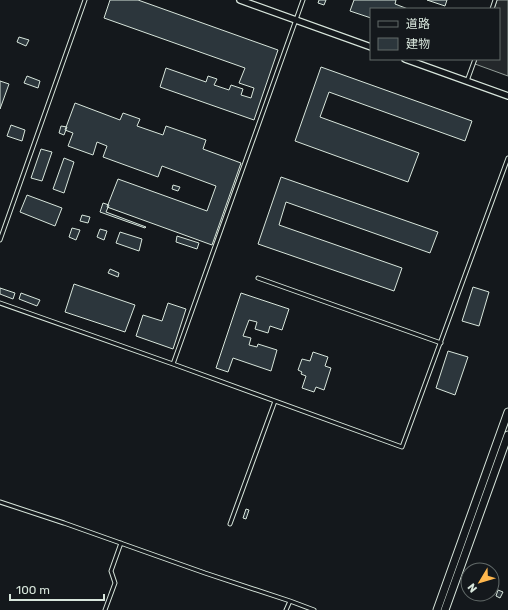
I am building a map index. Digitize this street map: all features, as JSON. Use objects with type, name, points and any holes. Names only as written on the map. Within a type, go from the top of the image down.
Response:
[{"type":"street","points":[[240,0],[370,47]]},
{"type":"street","points":[[408,60],[508,96]]},
{"type":"street","points":[[437,610],[508,412]]},
{"type":"street","points":[[445,610],[508,434]]},
{"type":"lane","points":[[0,240],[85,0]]},
{"type":"lane","points":[[173,364],[303,0]]},
{"type":"lane","points":[[467,81],[474,60]]},
{"type":"lane","points":[[0,303],[402,447],[508,158]]},
{"type":"lane","points":[[258,278],[440,344]]},
{"type":"lane","points":[[230,524],[275,401]]},
{"type":"lane","points":[[0,502],[314,610]]},
{"type":"lane","points":[[105,610],[115,583],[111,571],[121,544]]},
{"type":"lane","points":[[286,610],[290,601]]},
{"type":"shaded area","points":[[497,0],[508,0],[508,76],[475,64],[477,60],[500,60],[500,8],[494,8]]},
{"type":"building","points":[[110,0],[138,0],[278,50],[254,120],[160,87],[166,68],[206,82],[208,76],[217,79],[214,85],[229,90],[231,85],[243,89],[241,95],[251,98],[254,88],[239,83],[245,68],[104,18]]},
{"type":"building","points":[[319,0],[326,0],[324,5],[318,3]]},
{"type":"building","points":[[354,0],[396,0],[395,4],[405,8],[370,8],[370,18],[350,11]]},
{"type":"building","points":[[427,0],[447,0],[445,6]]},
{"type":"building","points":[[19,37],[29,40],[26,46],[17,42]]},
{"type":"building","points":[[321,67],[472,121],[465,141],[329,92],[320,117],[419,153],[408,182],[295,141]]},
{"type":"building","points":[[27,76],[40,81],[38,88],[24,83]]},
{"type":"building","points":[[0,81],[9,84],[0,109]]},
{"type":"building","points":[[75,103],[120,120],[123,113],[140,119],[137,126],[163,135],[166,126],[206,140],[203,149],[241,163],[212,245],[107,207],[118,179],[207,211],[216,186],[162,166],[158,177],[103,157],[107,146],[97,142],[93,155],[68,146],[73,133],[65,130]]},
{"type":"building","points":[[11,125],[25,130],[22,141],[7,136]]},
{"type":"building","points":[[61,126],[67,127],[64,135],[59,133]]},
{"type":"building","points":[[41,149],[52,152],[42,181],[31,178]]},
{"type":"building","points":[[64,158],[74,162],[64,193],[53,189]]},
{"type":"building","points":[[281,177],[438,232],[430,253],[286,202],[279,225],[402,268],[394,291],[258,244]]},
{"type":"building","points":[[173,185],[180,187],[178,191],[172,189]]},
{"type":"building","points":[[27,195],[62,208],[55,226],[20,212]]},
{"type":"building","points":[[103,203],[109,205],[106,212],[146,227],[145,228],[100,212]]},
{"type":"building","points":[[82,215],[90,217],[88,223],[80,221]]},
{"type":"building","points":[[72,228],[80,230],[76,240],[69,237]]},
{"type":"building","points":[[100,229],[107,231],[104,240],[97,237]]},
{"type":"building","points":[[120,232],[142,239],[139,251],[116,243]]},
{"type":"building","points":[[177,236],[199,243],[197,249],[176,242]]},
{"type":"building","points":[[110,269],[119,273],[118,277],[108,273]]},
{"type":"building","points":[[74,284],[135,305],[125,332],[65,312]]},
{"type":"building","points":[[473,287],[489,292],[479,326],[462,321]]},
{"type":"building","points":[[0,288],[15,293],[13,299],[0,294]]},
{"type":"building","points":[[21,293],[40,300],[37,306],[19,299]]},
{"type":"building","points":[[241,293],[289,309],[282,330],[270,326],[268,333],[255,329],[257,322],[249,320],[243,336],[251,338],[249,345],[257,347],[258,344],[277,350],[271,371],[233,358],[228,372],[216,368]]},
{"type":"building","points":[[168,303],[186,309],[173,349],[136,336],[143,315],[162,321]]},
{"type":"building","points":[[448,351],[468,357],[455,395],[436,388]]},
{"type":"building","points":[[313,352],[328,357],[325,366],[331,368],[324,390],[316,387],[314,392],[302,388],[306,376],[301,374],[302,372],[298,370],[302,359],[310,361]]},
{"type":"building","points":[[246,509],[249,510],[246,519],[243,518]]},
{"type":"building","points":[[500,591],[503,592],[500,598]]}]
